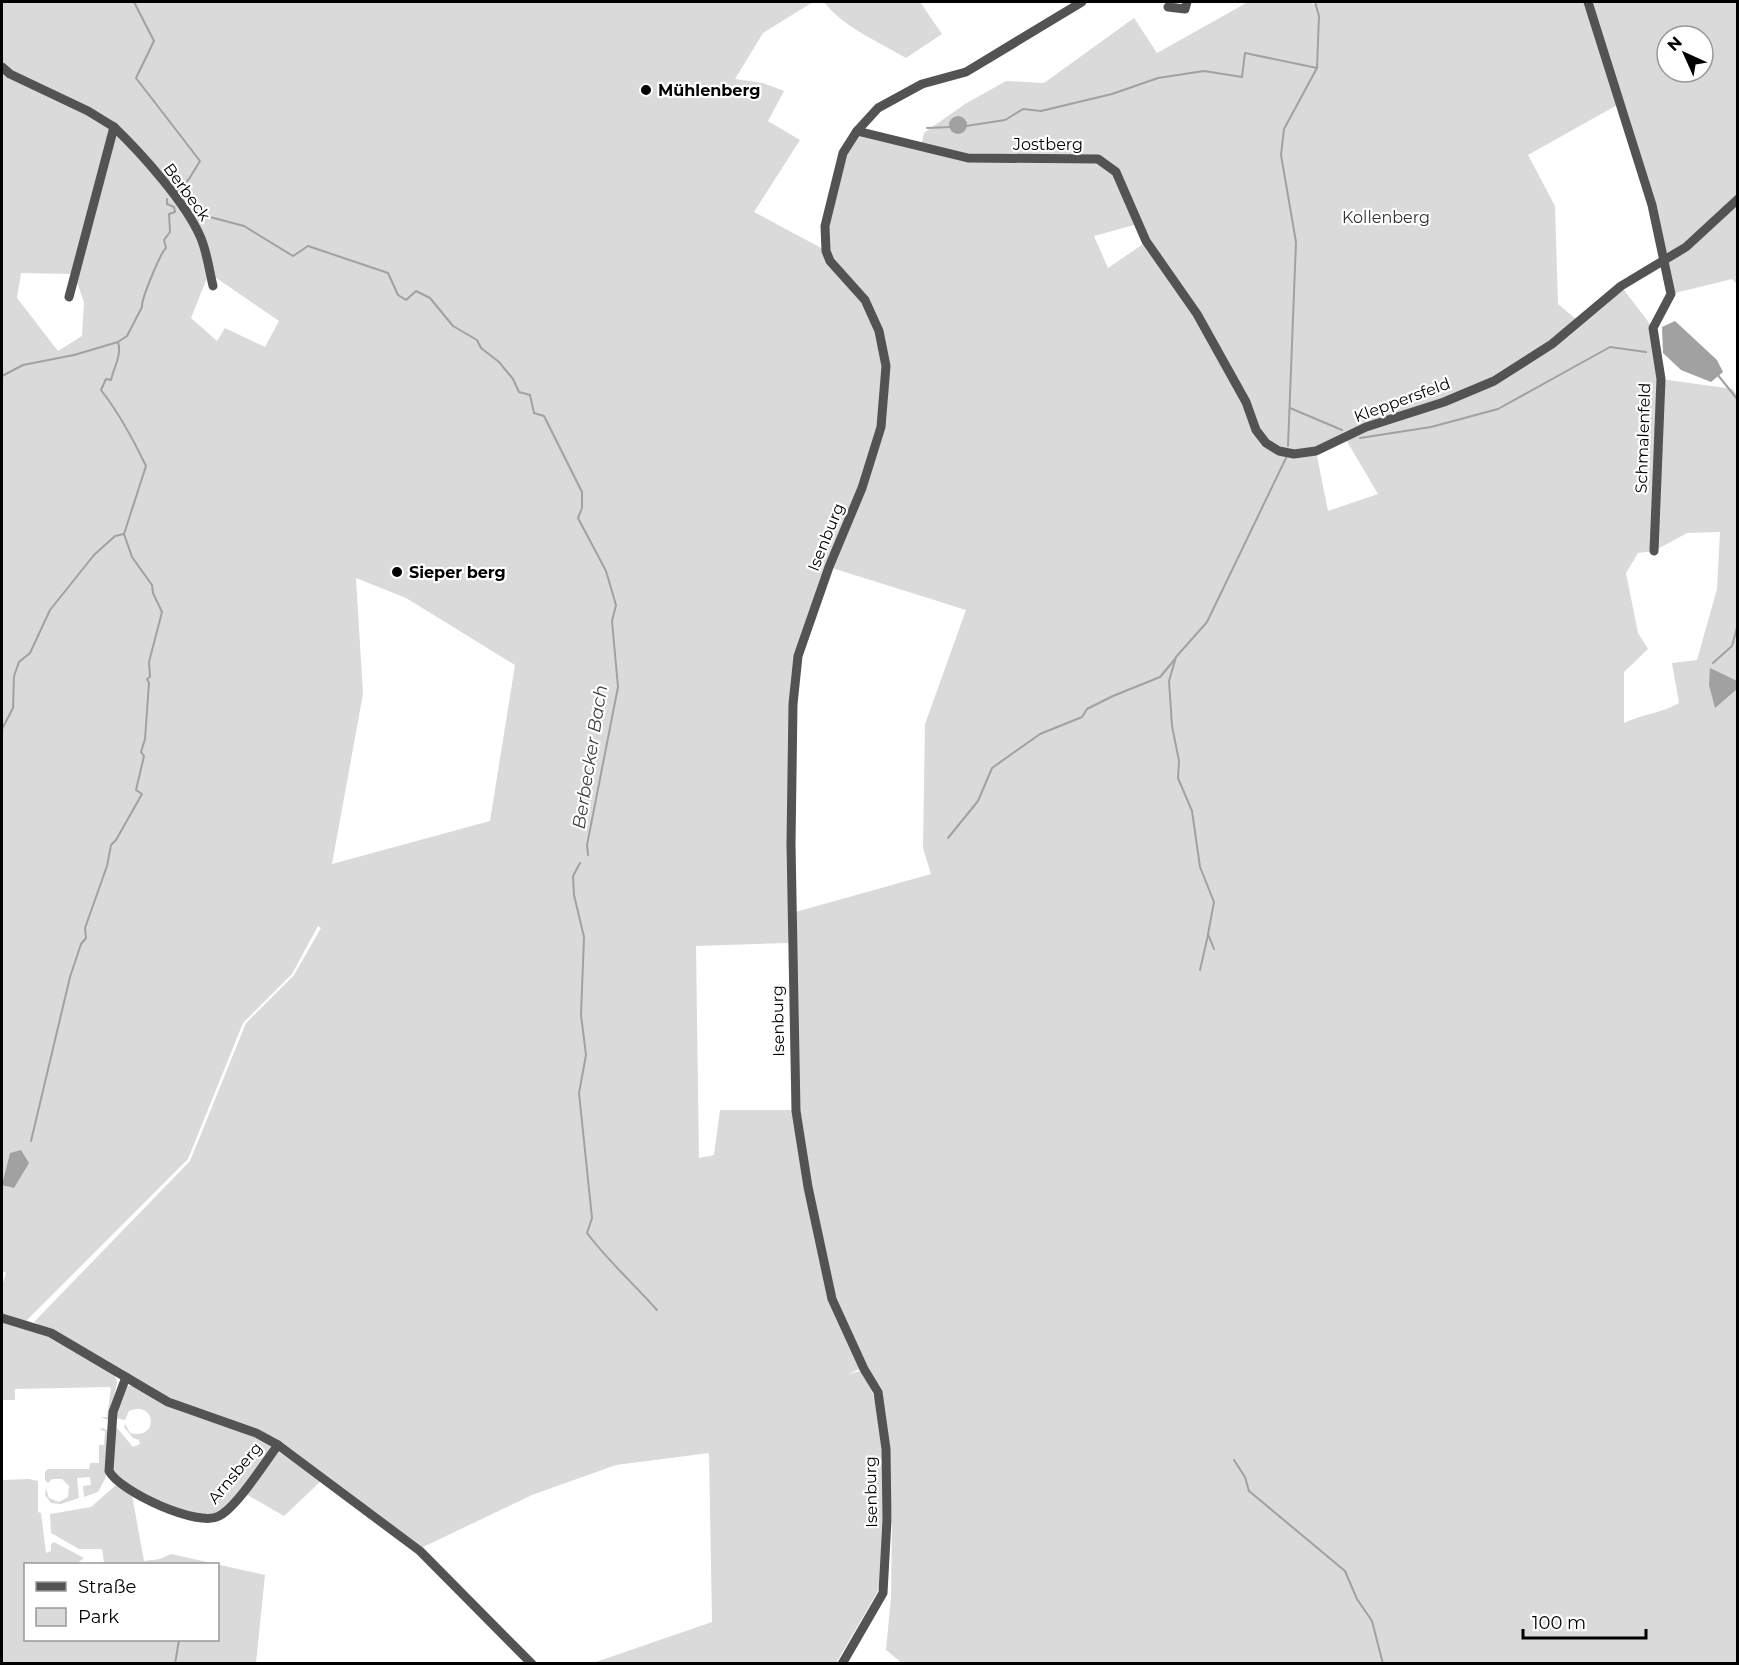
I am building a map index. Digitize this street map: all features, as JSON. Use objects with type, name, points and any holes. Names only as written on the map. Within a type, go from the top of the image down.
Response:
[{"type":"street","points":[[857,131],[878,108],[922,84],[966,72],[1082,2]]},
{"type":"street","points":[[1168,7],[1185,9],[1187,2]]},
{"type":"street","points":[[1588,2],[1652,205],[1665,261]]},
{"type":"street","name":"Berbeck","points":[[2,68],[114,127],[134,147],[189,215],[201,238],[213,286]]},
{"type":"street","points":[[69,297],[114,127]]},
{"type":"street","name":"Jostberg","points":[[857,131],[968,158],[1098,159],[1116,172],[1146,241],[1173,279]]},
{"type":"street","name":"Isenburg","points":[[842,1664],[883,1593],[887,1520],[886,1449],[878,1392],[864,1369],[832,1299],[808,1187],[796,1110],[791,856],[793,707],[798,656],[829,567],[862,488],[881,427],[886,366],[879,331],[865,300],[830,261],[826,250],[825,226],[843,153],[857,131]]},
{"type":"street","name":"Kleppersfeld","points":[[1173,279],[1197,314],[1246,402],[1256,430],[1266,443],[1279,451],[1294,454],[1316,451],[1366,427],[1444,402],[1494,381],[1552,344],[1621,286],[1686,247],[1737,199]]},
{"type":"street","name":"Schmalenfeld","points":[[1654,551],[1661,379],[1653,328],[1671,294],[1665,261]]},
{"type":"street","points":[[2,1318],[51,1333],[185,1410],[239,1427],[278,1445],[420,1551],[532,1664]]},
{"type":"street","name":"Arnsberg","points":[[126,1377],[113,1412],[109,1471],[120,1485],[145,1500],[204,1519],[217,1518],[232,1505],[278,1445]]},
{"type":"green space","name":"Kollenberg","points":[[2,2],[813,2],[763,33],[735,79],[763,83],[784,91],[768,121],[800,140],[754,212],[825,250],[829,204],[837,173],[857,131],[921,147],[924,133],[965,104],[1006,81],[1044,83],[1134,18],[1157,53],[1248,2],[1311,2],[1314,5],[1316,2],[1584,2],[1619,104],[1528,155],[1555,206],[1558,304],[1578,321],[1621,286],[1653,328],[1661,379],[1733,389],[1737,396],[1737,1663],[902,1663],[886,1650],[891,1597],[892,1520],[888,1449],[882,1389],[867,1366],[848,1374],[861,1371],[873,1394],[878,1410],[884,1471],[882,1574],[877,1593],[836,1663],[593,1663],[712,1622],[709,1453],[616,1465],[532,1495],[421,1548],[282,1444],[169,1399],[34,1322],[190,1161],[246,1023],[294,975],[321,928],[318,926],[292,974],[243,1023],[188,1159],[26,1321],[2,1315],[2,1286],[6,1273],[2,1271]],"holes":[[[1118,178],[1149,240],[1108,268],[1094,236],[1134,225]],[[21,273],[74,274],[84,302],[82,336],[58,351],[17,298]],[[209,273],[279,321],[265,347],[225,328],[217,341],[191,318]],[[1345,438],[1378,494],[1328,511],[1316,451]],[[1720,532],[1717,589],[1697,660],[1672,663],[1679,703],[1624,723],[1624,672],[1648,649],[1638,633],[1626,573],[1638,553],[1654,551],[1687,533]],[[829,567],[966,610],[925,724],[923,848],[931,874],[792,913],[798,656]],[[356,578],[406,598],[515,665],[490,821],[332,864],[363,694]],[[791,923],[799,1110],[720,1110],[714,1155],[699,1158],[696,946],[788,943]]]},
{"type":"green space","points":[[824,2],[920,2],[942,34],[906,58],[851,26]]},
{"type":"green space","points":[[1590,2],[1737,2],[1737,284],[1732,279],[1671,294],[1665,261]]},
{"type":"green space","points":[[2,1321],[50,1337],[115,1374],[117,1383],[108,1420],[101,1417],[107,1417],[111,1388],[108,1387],[15,1389],[15,1400],[2,1400]]},
{"type":"green space","points":[[127,1386],[132,1386],[182,1412],[246,1433],[270,1445],[271,1448],[232,1502],[218,1513],[202,1516],[146,1498],[114,1475],[111,1454],[116,1427],[133,1447],[140,1444],[139,1440],[133,1438],[124,1427],[125,1424],[130,1433],[139,1434],[150,1427],[151,1421],[145,1411],[138,1409],[129,1411],[125,1420],[115,1418]]},
{"type":"green space","points":[[102,1428],[107,1430],[106,1477],[98,1492],[84,1497],[83,1486],[91,1485],[90,1477],[77,1478],[79,1498],[61,1504],[51,1503],[45,1495],[46,1488],[49,1498],[59,1502],[68,1497],[69,1486],[62,1479],[52,1479],[48,1483],[45,1480],[45,1472],[48,1469],[89,1469],[90,1463],[99,1463],[99,1445],[104,1445],[105,1431],[100,1430]]},
{"type":"green space","points":[[279,1452],[321,1481],[284,1516],[244,1493]]},
{"type":"green space","points":[[2,1480],[38,1481],[38,1512],[41,1513],[46,1553],[51,1551],[51,1544],[54,1542],[84,1558],[77,1563],[24,1563],[24,1641],[219,1641],[219,1564],[265,1575],[256,1663],[2,1663]]},
{"type":"green space","points":[[116,1485],[132,1495],[144,1561],[160,1559],[171,1554],[212,1563],[104,1563],[102,1549],[79,1549],[51,1533],[50,1514],[91,1507]]},
{"type":"shaded area","points":[[958,116],[964,119],[967,125],[964,131],[958,134],[952,131],[949,125],[952,119]]},
{"type":"shaded area","points":[[1675,321],[1717,360],[1723,372],[1711,382],[1681,370],[1663,353],[1662,327]]},
{"type":"shaded area","points":[[1710,668],[1737,681],[1737,689],[1715,708],[1709,685]]},
{"type":"shaded area","points":[[21,1150],[29,1163],[14,1188],[2,1185],[10,1153]]},
{"type":"waterway","name":"Berbecker Bach","points":[[134,2],[154,41],[136,78],[200,161],[189,179],[176,192]]},
{"type":"waterway","points":[[1288,446],[1296,242],[1281,155],[1284,129],[1317,68],[1319,16],[1315,2]]},
{"type":"waterway","points":[[966,126],[1005,120],[1023,109],[1041,111],[1112,94],[1158,78],[1204,71],[1242,77],[1245,53],[1317,68]]},
{"type":"waterway","points":[[927,128],[951,127]]},
{"type":"waterway","points":[[2,376],[23,365],[74,355],[118,342],[127,336],[142,307],[152,276],[166,248],[164,240],[170,232],[169,214],[175,212],[174,207],[167,204],[167,199]]},
{"type":"waterway","name":"Berbecker Bach","points":[[191,212],[244,226],[293,256],[308,246],[388,273],[398,295],[406,300],[416,291],[430,298],[453,326],[477,340],[481,348],[499,362],[513,379],[519,392],[530,395],[534,413],[544,416],[582,492],[582,508],[578,518],[606,571],[616,605],[612,621],[618,687],[587,845],[588,855]]},
{"type":"waterway","points":[[2,729],[13,708],[14,676],[19,662],[30,653],[50,610],[94,555],[115,536],[124,534],[146,466],[114,408],[101,390],[106,379],[111,380],[118,356],[118,342]]},
{"type":"waterway","points":[[1360,438],[1431,427],[1498,409],[1610,347],[1646,352]]},
{"type":"waterway","points":[[1717,374],[1738,400]]},
{"type":"waterway","points":[[1290,408],[1342,430]]},
{"type":"waterway","points":[[1214,949],[1208,934],[1214,902],[1200,867],[1192,811],[1178,778],[1179,761],[1172,726],[1169,681],[1176,657],[1207,622],[1286,458]]},
{"type":"waterway","points":[[31,1141],[70,977],[81,944],[86,938],[85,928],[107,866],[111,845],[142,794],[136,790],[144,756],[141,752],[145,739],[149,683],[147,679],[150,677],[149,662],[162,612],[153,593],[152,585],[132,557],[124,534]]},
{"type":"waterway","points":[[1713,663],[1732,646],[1738,624]]},
{"type":"waterway","points":[[948,838],[978,801],[992,768],[1040,734],[1082,717],[1087,709],[1113,696],[1160,677],[1175,659]]},
{"type":"waterway","name":"Berbecker Bach","points":[[580,863],[573,876],[574,895],[584,937],[581,1015],[586,1055],[579,1093],[592,1218],[587,1233],[657,1310]]},
{"type":"waterway","points":[[1200,970],[1208,935]]},
{"type":"waterway","points":[[1234,1460],[1245,1477],[1249,1491],[1345,1571],[1357,1599],[1372,1621],[1383,1664]]},
{"type":"waterway","points":[[175,1664],[179,1641]]},
{"type":"place","name":"Mühlenberg","points":[[646,90]]},
{"type":"place","name":"Sieper berg","points":[[397,572]]}]
